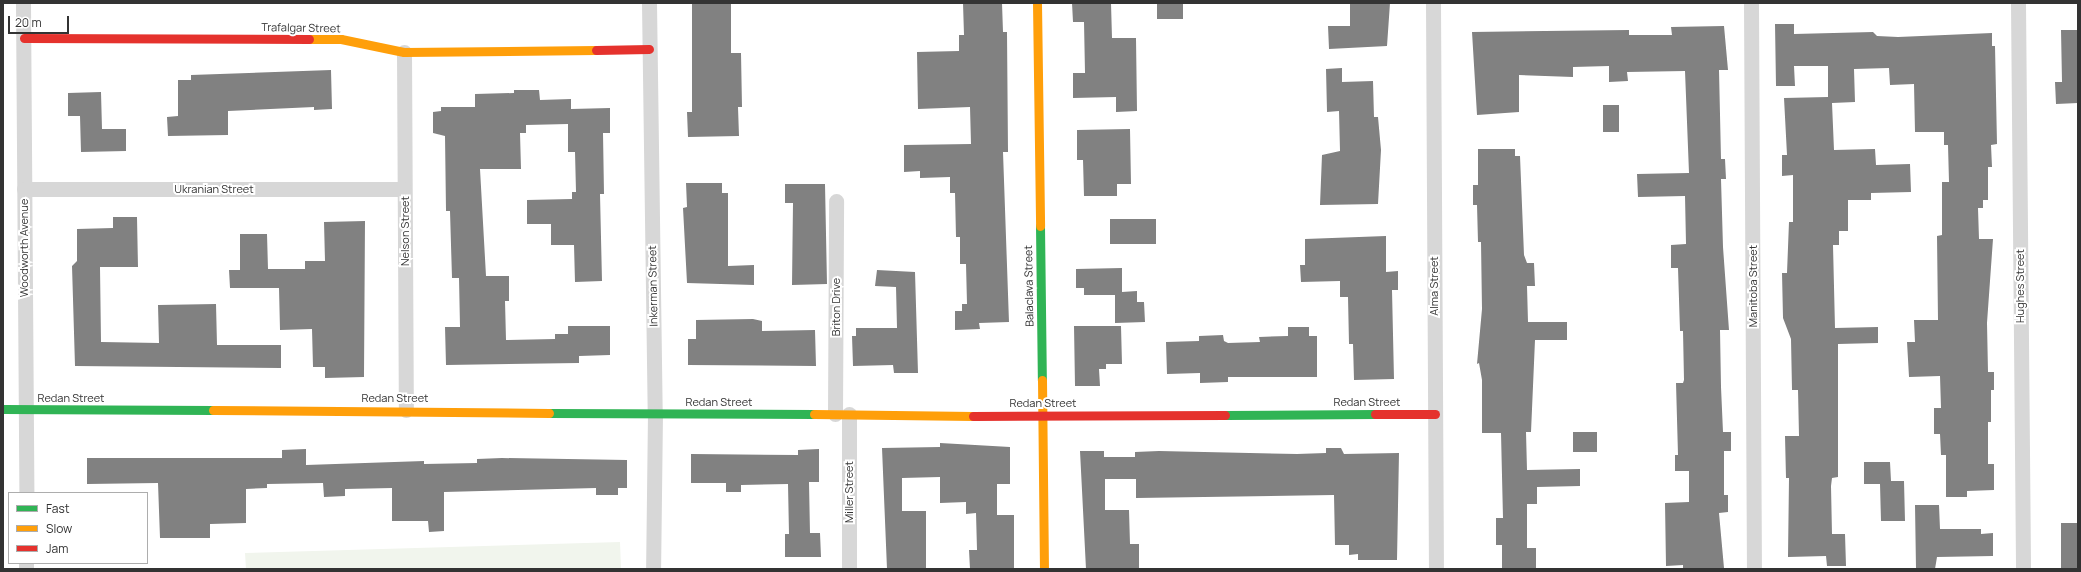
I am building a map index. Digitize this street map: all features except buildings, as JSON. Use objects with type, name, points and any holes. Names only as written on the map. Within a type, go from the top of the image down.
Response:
[{"type":"street","name":"Woodworth Avenue","points":[[23,3],[26,492]]},
{"type":"street","name":"Inkerman Street","points":[[649,3],[655,413],[653,569]]},
{"type":"street","name":"Balaclava Street","points":[[1037,3],[1044,569]]},
{"type":"street","name":"Alma Street","points":[[1433,3],[1436,569]]},
{"type":"street","name":"Manitoba Street","points":[[1751,3],[1754,569]]},
{"type":"street","name":"Hughes Street","points":[[2018,3],[2023,569]]},
{"type":"street","name":"Trafalgar Street","points":[[24,38],[341,39],[404,52],[649,49]]},
{"type":"street","name":"Nelson Street","points":[[404,52],[406,410]]},
{"type":"street","name":"Ukranian Street","points":[[24,189],[404,189]]},
{"type":"street","name":"Briton Drive","points":[[836,201],[842,414]]},
{"type":"street","name":"Redan Street","points":[[3,409],[406,410],[1043,416],[1435,414]]},
{"type":"street","name":"Miller Street","points":[[842,414],[849,569]]},
{"type":"shaded area","points":[[620,542],[621,569],[246,569],[245,553]]},
{"type":"traffic: fast","points":[[1040,226],[1042,380]]},
{"type":"traffic: fast","points":[[3,409],[213,410]]},
{"type":"traffic: fast","points":[[549,413],[814,414]]},
{"type":"traffic: fast","points":[[1225,415],[1375,414]]},
{"type":"traffic: slow","points":[[1037,3],[1040,226]]},
{"type":"traffic: slow","points":[[309,39],[341,39],[404,52],[596,50]]},
{"type":"traffic: slow","points":[[1042,380],[1044,569]]},
{"type":"traffic: slow","points":[[213,410],[549,413]]},
{"type":"traffic: slow","points":[[814,414],[973,416]]},
{"type":"traffic: jam","points":[[24,38],[309,39]]},
{"type":"traffic: jam","points":[[596,50],[649,49]]},
{"type":"traffic: jam","points":[[1375,414],[1435,414]]},
{"type":"traffic: jam","points":[[973,416],[1225,415]]}]
